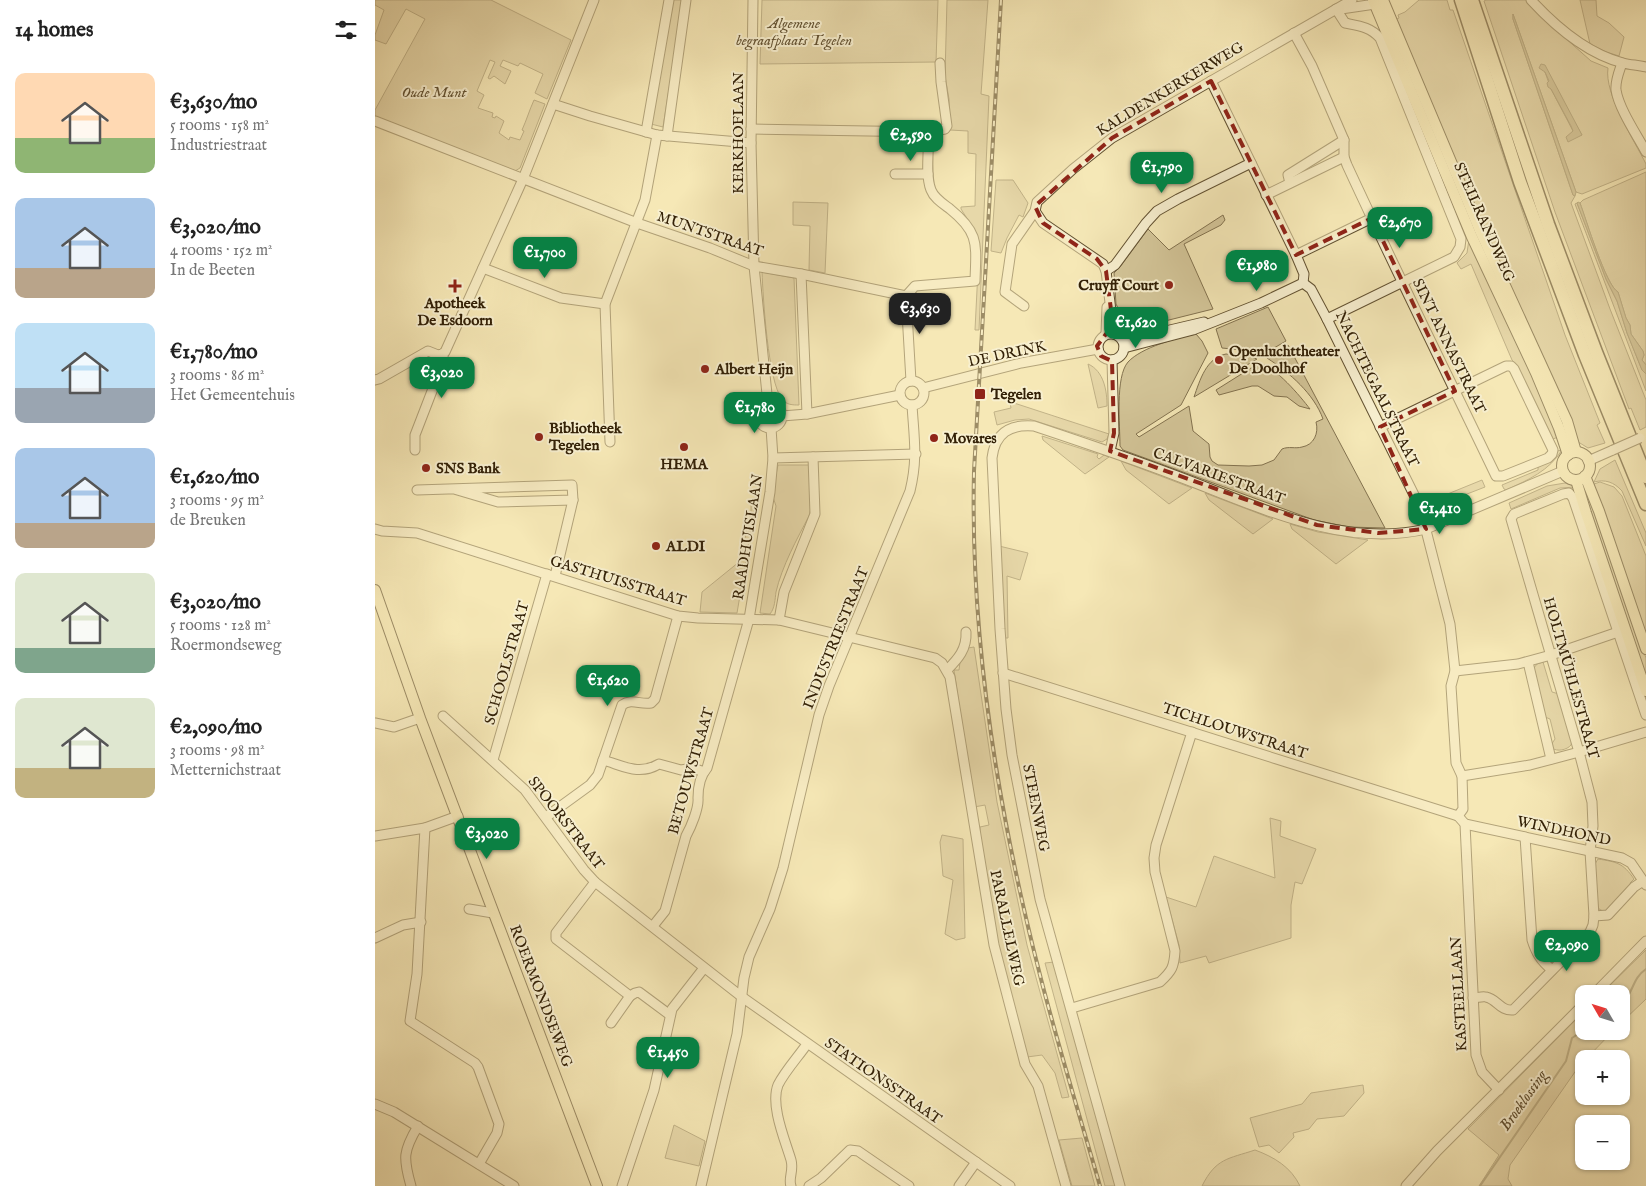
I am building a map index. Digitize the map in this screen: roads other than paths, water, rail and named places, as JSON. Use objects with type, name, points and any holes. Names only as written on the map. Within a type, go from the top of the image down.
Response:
[{"type":"highway","points":[[1461,0],[1520,182],[1585,355],[1646,504]]},
{"type":"highway","points":[[1472,0],[1547,224],[1646,477]]},
{"type":"main road","name":"STEILRANDWEG","points":[[1381,1],[1481,233],[1567,421],[1572,454]]},
{"type":"main road","points":[[1572,454],[1581,454],[1588,461],[1589,469],[1581,478],[1571,479],[1563,471],[1563,462],[1572,454]]},
{"type":"main road","points":[[1581,478],[1599,511],[1646,649]]},
{"type":"main road","points":[[1581,478],[1585,513],[1646,691]]},
{"type":"main road","name":"ROERMONDSEWEG","points":[[375,590],[493,913],[597,1186]]},
{"type":"street","points":[[375,380],[428,351],[438,355],[445,352],[523,179],[594,0]]},
{"type":"street","points":[[646,132],[669,0]]},
{"type":"street","points":[[667,136],[686,0]]},
{"type":"street","name":"KERKHOFLAAN","points":[[753,0],[751,143],[754,266]]},
{"type":"street","name":"KALDENKERKERWEG","points":[[1024,306],[1005,292],[1013,244],[1035,211],[1037,202],[1111,138],[1352,0]]},
{"type":"street","points":[[1531,0],[1549,20],[1588,48],[1622,63],[1645,64]]},
{"type":"street","name":"KALDENKERKERWEG","points":[[1336,10],[1381,1]]},
{"type":"street","points":[[1327,319],[1454,257],[1460,248],[1461,239],[1380,38],[1367,27],[1345,23],[1336,10]]},
{"type":"street","name":"SINT ANNASTRAAT","points":[[1294,33],[1313,66],[1344,140],[1344,157],[1371,218],[1496,476],[1499,477],[1548,458],[1552,454],[1553,450],[1514,368],[1511,366],[1507,366],[1455,391]]},
{"type":"street","points":[[1622,63],[1617,81],[1619,101],[1646,152]]},
{"type":"street","points":[[751,130],[929,132],[945,130],[947,126],[940,64]]},
{"type":"street","name":"NACHTEGAALSTRAAT","points":[[1211,81],[1296,255],[1304,274],[1303,283],[1311,288],[1420,507],[1451,624],[1455,671],[1451,686],[1456,763],[1462,776],[1463,808],[1458,816]]},
{"type":"street","points":[[553,104],[657,135],[751,143]]},
{"type":"street","name":"MUNTSTRAAT","points":[[375,121],[637,223],[710,248],[754,266],[906,296]]},
{"type":"street","points":[[911,381],[906,296],[915,286],[975,281],[976,246],[971,230],[962,219],[934,196],[930,188],[928,174],[929,132]]},
{"type":"street","points":[[610,442],[605,304],[645,200],[657,135]]},
{"type":"street","points":[[1290,183],[1288,175],[1344,140]]},
{"type":"street","points":[[1266,195],[1344,157]]},
{"type":"street","points":[[1106,271],[1115,264],[1157,211],[1251,163]]},
{"type":"street","points":[[895,174],[928,174]]},
{"type":"street","points":[[1035,211],[1043,223],[1103,264],[1109,286],[1110,334]]},
{"type":"street","points":[[1296,255],[1371,218]]},
{"type":"street","points":[[754,266],[768,404]]},
{"type":"street","points":[[483,268],[561,298],[605,304]]},
{"type":"street","points":[[801,274],[807,414]]},
{"type":"street","points":[[1124,344],[1191,324],[1219,319],[1261,303],[1303,283]]},
{"type":"street","points":[[1110,334],[1119,336],[1124,344],[1121,356],[1112,360],[1103,358],[1098,349],[1099,340],[1110,334]]},
{"type":"street","name":"DE DRINK","points":[[923,388],[1021,364],[1098,349]]},
{"type":"street","points":[[415,450],[415,435],[444,360],[441,354]]},
{"type":"street","points":[[1110,451],[1114,433],[1112,360]]},
{"type":"street","points":[[911,381],[918,383],[923,388],[924,394],[922,399],[912,405],[904,402],[900,395],[902,386],[911,381]]},
{"type":"street","points":[[1380,427],[1455,391]]},
{"type":"street","points":[[782,416],[807,414],[900,395]]},
{"type":"street","points":[[768,404],[778,408],[782,416],[779,424],[771,428],[762,425],[758,417],[760,410],[768,404]]},
{"type":"street","name":"INDUSTRIESTRAAT","points":[[701,1186],[737,1034],[741,997],[749,957],[770,909],[783,868],[819,716],[849,636],[868,595],[910,491],[915,472],[916,454],[912,405]]},
{"type":"street","name":"CALVARIESTRAAT","points":[[1007,430],[1021,425],[1033,426],[1110,451],[1281,514],[1317,525],[1378,533],[1405,534],[1426,529],[1563,471]]},
{"type":"street","name":"RAADHUISLAAN","points":[[749,619],[770,492],[773,458],[771,428]]},
{"type":"street","name":"STEENWEG","points":[[1007,430],[996,441],[992,458],[1003,673],[1012,755],[1039,890],[1120,1186]]},
{"type":"street","points":[[1588,461],[1643,437]]},
{"type":"street","name":"RAADHUISLAAN","points":[[773,458],[916,454]]},
{"type":"street","points":[[779,620],[784,592],[815,514],[813,457]]},
{"type":"street","points":[[417,490],[572,485],[573,500],[498,502],[454,489]]},
{"type":"street","name":"HOLTMÜHLESTRAAT","points":[[1594,916],[1590,851],[1593,826],[1592,802],[1511,518],[1514,514],[1569,493],[1573,498],[1619,632]]},
{"type":"street","name":"SCHOOLSTRAAT","points":[[493,760],[573,500]]},
{"type":"street","name":"GASTHUISSTRAAT","points":[[377,531],[417,533],[678,616],[779,620],[849,636]]},
{"type":"street","points":[[546,817],[590,785],[598,775],[622,705],[628,701],[645,704],[651,703],[655,699],[678,616]]},
{"type":"street","name":"BETOUWSTRAAT","points":[[653,926],[665,911],[699,798],[697,793],[707,768],[749,619]]},
{"type":"street","points":[[849,636],[935,658],[947,670],[958,659],[963,650],[967,639],[966,632]]},
{"type":"street","points":[[1455,671],[1528,662],[1619,632],[1646,715]]},
{"type":"street","points":[[1528,662],[1551,759]]},
{"type":"street","name":"PARALLELWEG","points":[[947,670],[950,677],[993,945],[1025,1064],[1038,1086],[1066,1186]]},
{"type":"street","name":"TICHLOUWSTRAAT","points":[[1003,673],[1458,816]]},
{"type":"street","name":"SPOORSTRAAT","points":[[443,716],[525,790],[595,882],[741,997]]},
{"type":"street","points":[[375,723],[394,727],[421,718]]},
{"type":"street","points":[[1071,1008],[1160,982],[1171,973],[1175,963],[1175,951],[1155,872],[1155,845],[1191,732]]},
{"type":"street","points":[[1462,776],[1530,765],[1646,732]]},
{"type":"street","points":[[603,760],[640,771],[649,770],[659,764],[681,770],[693,768],[704,772]]},
{"type":"street","points":[[375,836],[425,828],[458,816]]},
{"type":"street","points":[[1458,816],[1465,824]]},
{"type":"street","name":"WINDHOND","points":[[1465,824],[1622,858],[1631,863],[1645,883]]},
{"type":"street","name":"KASTEELLAAN","points":[[1465,824],[1476,1055],[1487,1079],[1499,1090]]},
{"type":"street","points":[[425,828],[417,974],[410,1022],[470,1059],[479,1067],[499,1124],[497,1133],[479,1164]]},
{"type":"street","points":[[1525,837],[1532,940],[1540,960],[1552,970]]},
{"type":"street","points":[[595,882],[555,936],[556,939],[631,996]]},
{"type":"street","points":[[1473,998],[1486,997],[1492,999],[1507,1011],[1513,1010],[1590,932],[1594,916],[1608,915],[1634,887],[1645,883]]},
{"type":"street","points":[[469,909],[493,913]]},
{"type":"street","points":[[375,938],[403,925],[421,922]]},
{"type":"street","points":[[1603,985],[1646,941]]},
{"type":"street","points":[[622,1186],[653,1090],[672,1009],[704,968]]},
{"type":"street","points":[[611,1023],[631,996],[639,992],[670,1015]]},
{"type":"street","name":"STATIONSSTRAAT","points":[[741,997],[1010,1186]]},
{"type":"street","points":[[1405,1186],[1437,1151],[1575,1013]]},
{"type":"street","points":[[791,1186],[793,1168],[775,1100],[779,1084],[807,1044]]},
{"type":"street","points":[[375,1104],[394,1112],[418,1126],[514,1186]]},
{"type":"street","points":[[411,1186],[406,1170],[406,1146],[418,1126]]},
{"type":"street","points":[[813,1185],[850,1150],[858,1151],[909,1186]]},
{"type":"street","points":[[959,1186],[976,1162]]},
{"type":"waterway","name":"Broeklossing","points":[[1630,992],[1638,977],[1646,969]]},
{"type":"waterway","name":"Broeklossing","points":[[1480,1186],[1566,1061],[1572,1038],[1575,1036]]},
{"type":"railway","points":[[1001,0],[974,471],[974,535],[982,664],[1000,791],[1026,917],[1062,1057],[1100,1186]]},
{"type":"place","name":"Cruyff Court","points":[[1169,285]]},
{"type":"place","name":"Apotheek De Esdoorn","points":[[455,286]]},
{"type":"place","name":"Openluchttheater De Doolhof","points":[[1219,360]]},
{"type":"place","name":"Albert Heijn","points":[[705,369]]},
{"type":"place","name":"Tegelen","points":[[980,394]]},
{"type":"place","name":"Bibliotheek Tegelen","points":[[539,437]]},
{"type":"place","name":"Movares","points":[[934,438]]},
{"type":"place","name":"HEMA","points":[[684,447]]},
{"type":"place","name":"SNS Bank","points":[[426,468]]},
{"type":"place","name":"ALDI","points":[[656,546]]},
{"type":"park label","name":"Algemene begraafplaats Tegelen","points":[[794,32]]},
{"type":"park label","name":"Oude Munt","points":[[434,92]]}]
